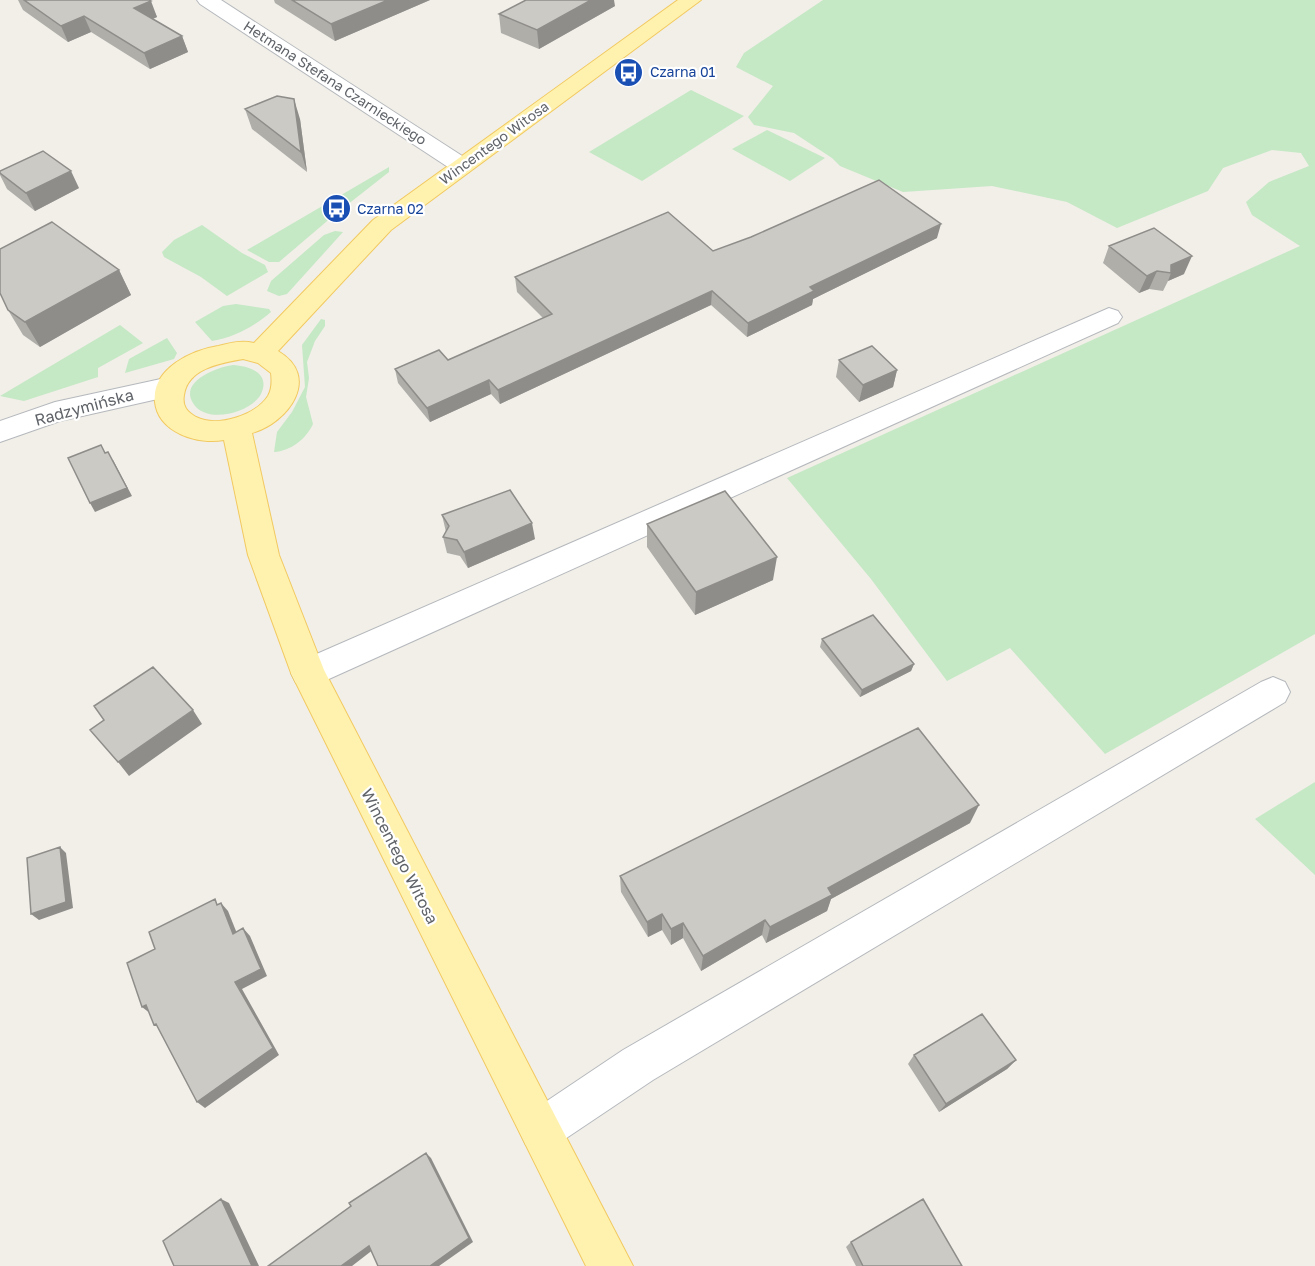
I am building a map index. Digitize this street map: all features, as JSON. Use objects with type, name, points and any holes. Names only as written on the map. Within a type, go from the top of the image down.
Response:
[{"type":"main road","name":"Wincentego Witosa","points":[[260,352],[382,225],[691,0]]},
{"type":"main road","points":[[234,351],[260,352],[275,359],[284,370],[287,383],[283,397],[273,410],[256,421],[236,428],[215,431],[197,429],[181,423],[171,413],[167,400],[170,387],[178,374],[191,364],[207,356],[234,351]]},
{"type":"main road","name":"Wincentego Witosa","points":[[236,428],[261,547],[273,587],[308,673],[609,1266]]},
{"type":"street","name":"Hetmana Stefana Czarnieckiego","points":[[207,0],[462,166]]},
{"type":"street","points":[[308,673],[1109,317]]},
{"type":"street","name":"Radzymińska","points":[[0,432],[55,412],[170,387]]},
{"type":"street","points":[[541,1130],[638,1065],[1273,692]]},
{"type":"green space","points":[[823,0],[1315,0],[1315,634],[1105,754],[1010,648],[947,681],[871,579],[787,478],[1300,246],[1252,215],[1246,202],[1269,182],[1309,166],[1301,153],[1272,150],[1223,168],[1208,191],[1117,228],[1067,202],[992,186],[903,192],[840,166],[832,158],[794,133],[754,125],[748,117],[773,86],[736,67],[744,53]]},
{"type":"green space","points":[[691,90],[744,116],[642,181],[589,152]]},
{"type":"green space","points":[[767,130],[825,158],[790,181],[732,149]]},
{"type":"green space","points":[[389,167],[389,172],[347,205],[338,201],[324,211],[333,216],[279,262],[269,262],[247,250]]},
{"type":"green space","points":[[202,225],[242,253],[265,265],[268,272],[227,296],[201,277],[164,257],[162,252],[174,240]]},
{"type":"green space","points":[[335,231],[343,232],[287,294],[279,296],[267,291],[271,281],[324,235]]},
{"type":"green space","points":[[236,304],[269,309],[271,312],[243,331],[212,341],[195,322],[223,306]]},
{"type":"green space","points":[[321,319],[325,320],[325,326],[315,341],[307,362],[309,378],[306,397],[313,424],[297,443],[274,452],[277,432],[292,412],[305,387],[302,345]]},
{"type":"green space","points":[[120,325],[143,343],[98,368],[98,377],[24,401],[0,396]]},
{"type":"green space","points":[[167,338],[177,353],[174,359],[125,373],[129,359]]},
{"type":"green space","points":[[233,365],[252,369],[261,376],[263,387],[256,401],[248,407],[228,414],[208,414],[199,410],[190,395],[191,388],[202,376]]},
{"type":"green space","points":[[1315,782],[1315,875],[1255,819]]},
{"type":"building","points":[[24,0],[149,0],[151,1],[134,8],[182,36],[144,53],[84,16],[61,26]]},
{"type":"building","points":[[292,0],[388,0],[331,24]]},
{"type":"building","points":[[526,0],[591,0],[537,30],[499,14]]},
{"type":"building","points":[[277,96],[294,99],[301,152],[245,109]]},
{"type":"building","points":[[43,151],[71,171],[26,193],[0,173],[0,171]]},
{"type":"building","points":[[879,180],[941,224],[810,287],[814,291],[748,323],[712,291],[498,390],[489,380],[427,408],[395,369],[439,350],[448,360],[552,314],[515,277],[668,212],[713,251],[751,237]]},
{"type":"building","points":[[52,222],[119,270],[25,322],[8,310],[0,293],[0,249]]},
{"type":"building","points":[[1154,228],[1192,256],[1171,265],[1171,273],[1157,271],[1147,276],[1109,246]]},
{"type":"building","points":[[872,346],[897,370],[863,385],[839,360]]},
{"type":"building","points":[[101,445],[105,453],[108,452],[127,488],[90,503],[68,458]]},
{"type":"building","points":[[510,490],[532,523],[464,552],[457,540],[443,537],[449,526],[442,515]]},
{"type":"building","points":[[725,491],[777,557],[696,592],[647,524]]},
{"type":"building","points":[[873,615],[914,664],[862,690],[822,639]]},
{"type":"building","points":[[153,667],[193,710],[118,762],[90,730],[104,720],[94,706]]},
{"type":"building","points":[[918,728],[979,805],[828,888],[832,895],[770,927],[765,920],[703,956],[683,923],[671,929],[662,914],[647,922],[620,876]]},
{"type":"building","points":[[60,847],[66,902],[31,914],[27,858]]},
{"type":"building","points":[[215,899],[217,905],[221,903],[233,934],[243,928],[261,969],[235,982],[273,1048],[197,1102],[156,1024],[154,1025],[146,1005],[142,1007],[127,963],[155,949],[149,932]]},
{"type":"building","points":[[982,1014],[1016,1060],[946,1104],[914,1055]]},
{"type":"building","points":[[426,1153],[469,1238],[430,1266],[378,1266],[369,1246],[341,1266],[268,1266],[351,1206],[349,1203]]},
{"type":"building","points":[[221,1199],[252,1266],[174,1266],[163,1241]]},
{"type":"building","points":[[923,1199],[962,1266],[863,1266],[851,1242]]},
{"type":"place","name":"Czarna 01","points":[[629,72]]},
{"type":"place","name":"Czarna 02","points":[[336,209]]}]
